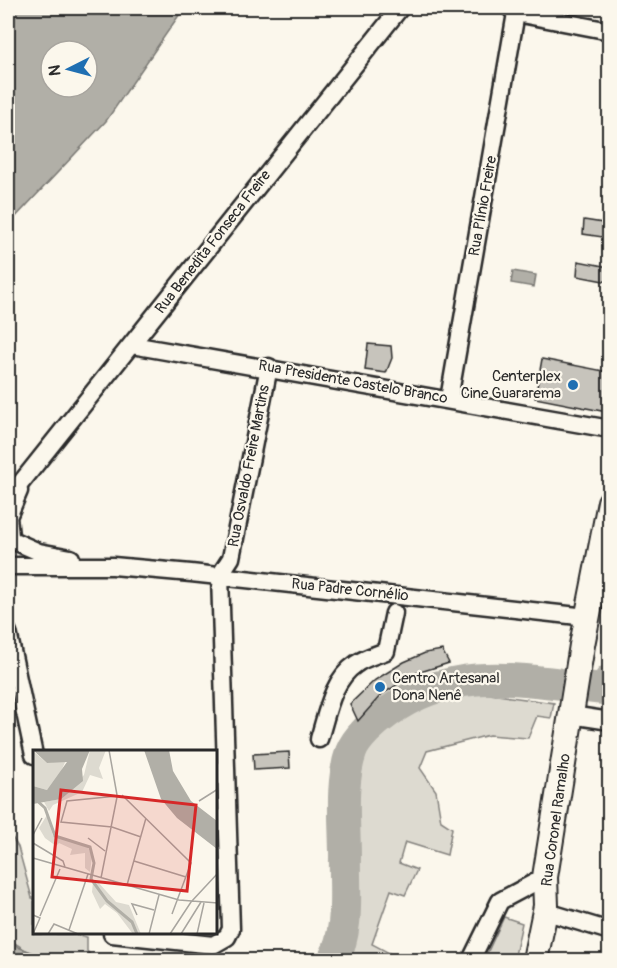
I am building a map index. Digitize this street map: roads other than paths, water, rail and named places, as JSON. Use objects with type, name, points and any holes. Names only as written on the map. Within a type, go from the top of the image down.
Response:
[{"type":"main road","name":"Rua Coronel Ramalho","points":[[535,960],[546,906],[544,877],[578,664],[609,502]]},
{"type":"street","name":"Rua Benedita Fonseca Freire","points":[[27,477],[400,8]]},
{"type":"street","points":[[513,10],[609,31]]},
{"type":"street","name":"Rua Plínio Freire","points":[[449,399],[513,10]]},
{"type":"street","name":"Rua Presidente Castelo Branco","points":[[132,345],[269,367],[609,429]]},
{"type":"street","name":"Rua Osvaldo Freire Martins","points":[[129,935],[213,945],[227,938],[231,921],[220,575],[231,558],[269,367]]},
{"type":"street","points":[[8,499],[27,477]]},
{"type":"street","points":[[8,564],[14,555],[10,509],[27,477]]},
{"type":"street","name":"Rua Padre Cornélio","points":[[11,537],[39,552],[113,566]]},
{"type":"street","name":"Rua Padre Cornélio","points":[[8,564],[113,566],[220,575],[587,617]]},
{"type":"street","points":[[319,739],[333,694],[344,677],[356,664],[386,651],[394,613]]},
{"type":"street","points":[[8,632],[33,750]]},
{"type":"street","points":[[572,708],[609,721]]},
{"type":"street","points":[[471,960],[500,901],[544,877]]},
{"type":"street","points":[[557,915],[609,931]]},
{"type":"waterway","points":[[333,960],[342,936],[345,910],[345,777],[351,752],[366,730],[388,712],[414,696],[440,686],[492,679],[604,689],[610,680]]},
{"type":"place","name":"Centerplex Cine Guararema","points":[[573,385]]},
{"type":"place","name":"Centro Artesanal Dona Nenê","points":[[380,687]]}]
